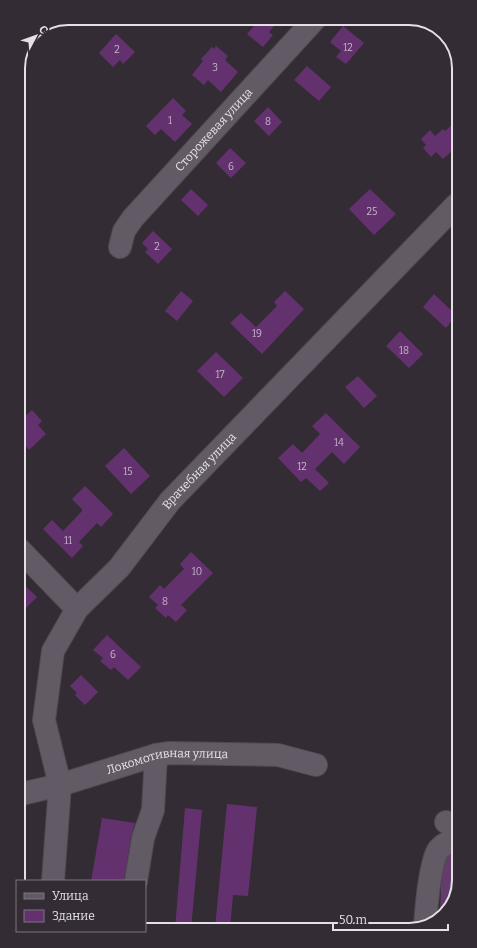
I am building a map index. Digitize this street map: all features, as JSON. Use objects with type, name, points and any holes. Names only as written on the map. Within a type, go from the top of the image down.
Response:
[{"type":"street","name":"Сторожевая улица","points":[[120,247],[124,231],[133,218],[310,25]]},
{"type":"street","name":"Врачебная улица","points":[[52,880],[60,785],[44,720],[53,651],[77,609],[119,568],[170,501],[452,209]]},
{"type":"street","points":[[25,555],[77,609]]},
{"type":"street","name":"Локомотивная улица","points":[[25,793],[60,785],[156,755],[170,753],[278,755],[316,766]]},
{"type":"street","points":[[136,880],[143,838],[153,810],[156,755]]},
{"type":"street","points":[[426,920],[432,864],[438,849],[452,842]]},
{"type":"shaded area","points":[[452,852],[452,886],[448,899],[440,909],[442,858]]},
{"type":"building","points":[[253,25],[274,26],[269,32],[273,35],[263,47],[247,34],[254,26]]},
{"type":"building","points":[[343,26],[364,43],[346,64],[336,57],[341,51],[330,42]]},
{"type":"building","points":[[116,34],[135,52],[123,64],[120,60],[113,67],[99,53]]},
{"type":"building","points":[[216,46],[228,56],[225,60],[238,72],[221,92],[208,80],[204,85],[192,75],[203,61],[201,59],[212,47],[214,49]]},
{"type":"building","points":[[307,66],[331,87],[319,101],[294,80]]},
{"type":"building","points":[[173,98],[186,111],[182,115],[192,124],[175,142],[161,129],[155,135],[146,126]]},
{"type":"building","points":[[268,107],[282,122],[269,136],[254,121]]},
{"type":"building","points":[[452,125],[452,151],[443,159],[436,152],[431,157],[423,148],[426,145],[421,139],[430,130],[435,136],[443,129],[445,131]]},
{"type":"building","points":[[230,148],[246,163],[231,178],[216,163]]},
{"type":"building","points":[[191,189],[208,205],[198,216],[181,200]]},
{"type":"building","points":[[370,189],[396,214],[374,235],[349,209]]},
{"type":"building","points":[[153,231],[172,249],[158,264],[145,252],[148,249],[142,243]]},
{"type":"building","points":[[181,291],[193,301],[177,321],[165,311]]},
{"type":"building","points":[[285,291],[304,309],[262,354],[230,323],[241,313],[256,327],[277,306],[274,302]]},
{"type":"building","points":[[434,294],[452,311],[452,320],[446,328],[423,307]]},
{"type":"building","points":[[400,331],[423,354],[409,368],[386,346]]},
{"type":"building","points":[[216,352],[243,378],[224,397],[197,371]]},
{"type":"building","points":[[358,376],[377,396],[364,408],[345,387]]},
{"type":"building","points":[[32,410],[42,421],[38,425],[46,434],[29,450],[25,445],[25,416]]},
{"type":"building","points":[[326,413],[360,447],[344,464],[332,452],[315,469],[329,483],[320,491],[306,478],[301,482],[278,458],[293,444],[302,453],[320,434],[312,426]]},
{"type":"building","points":[[124,448],[150,476],[131,494],[105,466]]},
{"type":"building","points":[[85,486],[113,514],[101,527],[97,523],[79,542],[83,546],[72,558],[43,529],[52,520],[63,531],[82,511],[82,509],[72,499]]},
{"type":"building","points":[[191,552],[213,573],[181,605],[187,610],[176,622],[168,615],[166,618],[155,608],[158,605],[149,597],[160,585],[164,589],[184,569],[180,564]]},
{"type":"building","points":[[25,586],[37,597],[25,609]]},
{"type":"building","points":[[107,635],[141,667],[128,680],[114,667],[111,670],[100,661],[103,658],[93,650]]},
{"type":"building","points":[[81,675],[98,692],[85,705],[75,695],[77,693],[70,686]]},
{"type":"building","points":[[227,804],[257,807],[248,896],[233,895],[230,923],[215,923]]},
{"type":"building","points":[[185,808],[202,810],[192,923],[175,923]]},
{"type":"building","points":[[102,818],[135,823],[131,836],[124,880],[91,880]]}]
